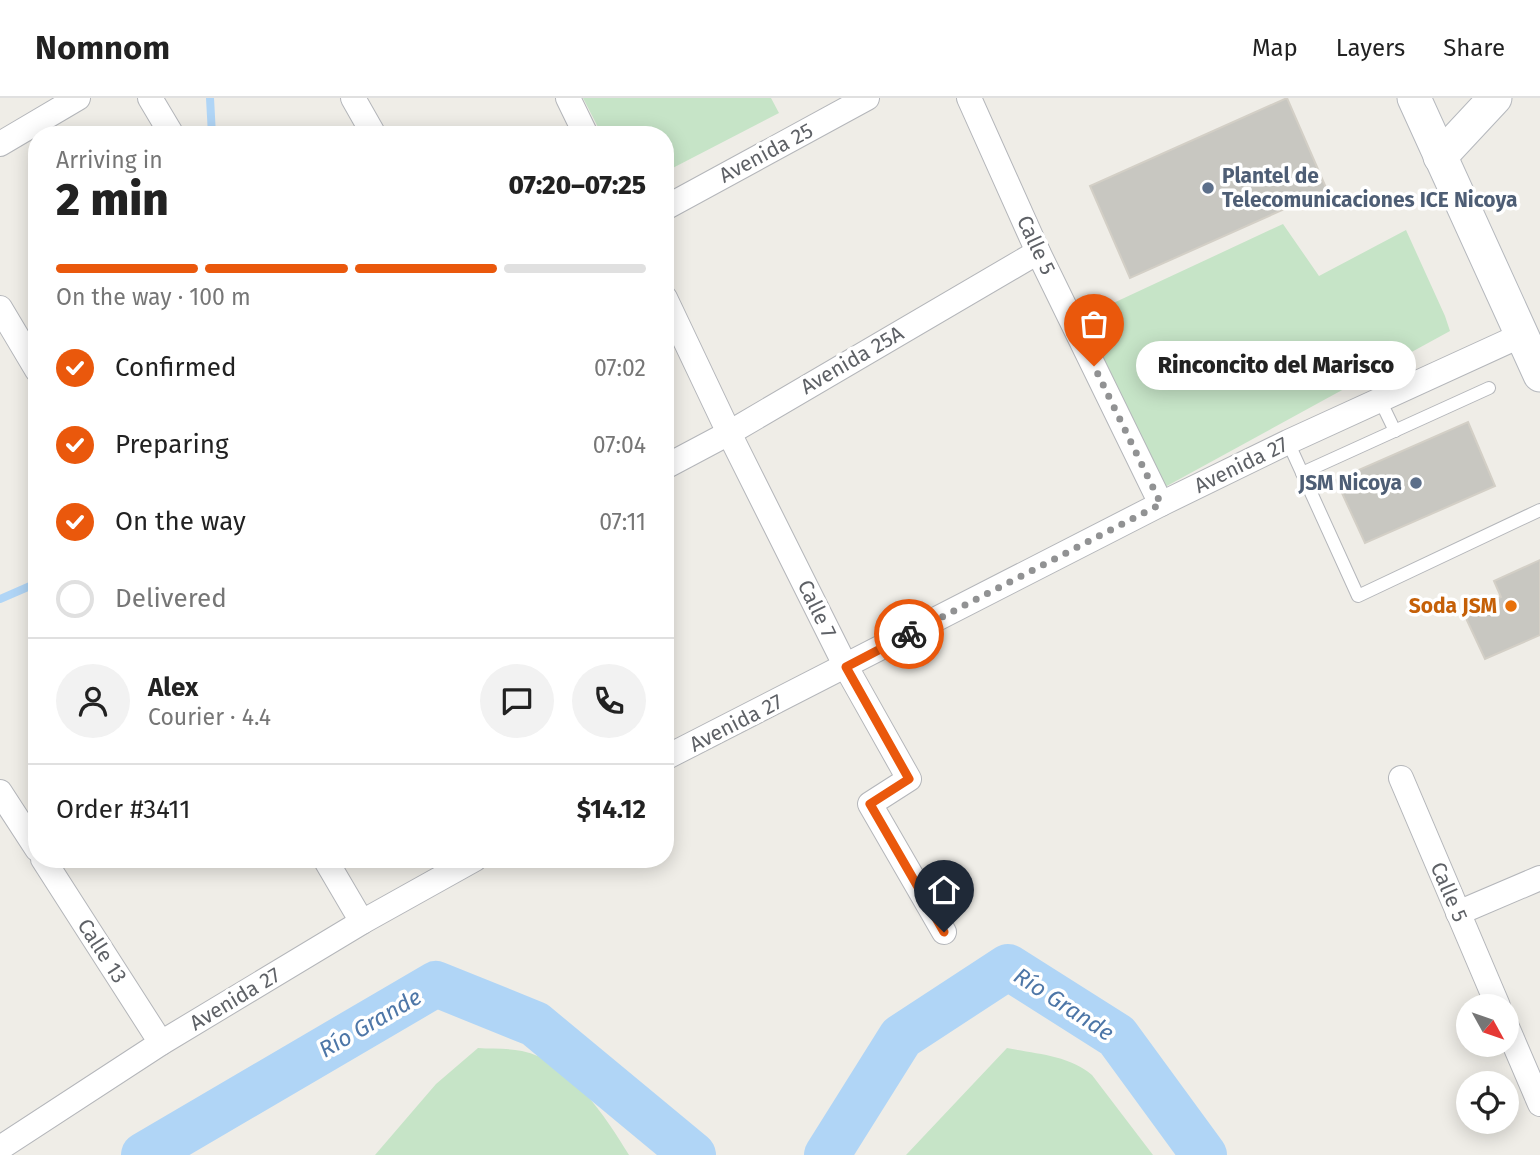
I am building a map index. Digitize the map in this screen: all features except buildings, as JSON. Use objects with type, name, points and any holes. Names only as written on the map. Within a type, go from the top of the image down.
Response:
[{"type":"main road","points":[[1414,98],[1540,375]]},
{"type":"main road","points":[[1440,157],[1495,98]]},
{"type":"street","points":[[31,126],[78,98]]},
{"type":"street","points":[[150,98],[167,126]]},
{"type":"street","points":[[353,98],[369,126]]},
{"type":"street","points":[[568,98],[582,126]]},
{"type":"street","name":"Avenida 25","points":[[674,203],[867,98]]},
{"type":"street","name":"Calle 5","points":[[969,98],[1038,252],[1161,504]]},
{"type":"street","points":[[0,144],[28,127]]},
{"type":"street","name":"Avenida 25A","points":[[674,462],[729,433],[1038,252]]},
{"type":"street","points":[[0,308],[28,355]]},
{"type":"street","name":"Calle 7","points":[[674,317],[846,667],[909,779],[870,804],[944,932]]},
{"type":"street","name":"Avenida 27","points":[[674,753],[1161,504],[1288,442],[1522,335]]},
{"type":"street","name":"Calle 5","points":[[1401,778],[1493,994]]},
{"type":"street","points":[[0,792],[28,835]]},
{"type":"street","name":"Calle 13","points":[[49,868],[161,1043]]},
{"type":"street","points":[[330,868],[362,922]]},
{"type":"street","name":"Avenida 27","points":[[0,1148],[161,1043],[362,922],[459,868]]},
{"type":"street","points":[[1458,913],[1540,878]]},
{"type":"street","points":[[1519,1055],[1540,1104]]},
{"type":"lane","points":[[1302,473],[1489,388]]},
{"type":"lane","points":[[1380,400],[1395,431]]},
{"type":"lane","points":[[1288,442],[1359,596],[1540,510]]},
{"type":"green space","points":[[583,98],[771,98],[779,113],[674,167],[674,126],[597,126]]},
{"type":"green space","points":[[1283,224],[1319,276],[1406,230],[1450,331],[1165,487],[1079,319]]},
{"type":"green space","points":[[478,1048],[522,1051],[539,1056],[555,1066],[584,1092],[629,1155],[375,1155],[436,1084]]},
{"type":"green space","points":[[1007,1048],[1052,1056],[1083,1068],[1092,1075],[1153,1155],[906,1155]]},
{"type":"waterway","points":[[210,98],[212,126]]},
{"type":"waterway","points":[[0,599],[28,587]]},
{"type":"waterway","name":"Río Grande","points":[[827,1155],[901,1037],[1008,967],[1117,1036],[1204,1155]]},
{"type":"waterway","name":"Río Grande","points":[[144,1155],[436,984],[535,1024],[693,1155]]},
{"type":"way so far","points":[[909,634],[1161,504],[1094,366]]},
{"type":"place","name":"Plantel de Telecomunicaciones ICE Nicoya","points":[[1208,188]]},
{"type":"place","name":"Rinconcito del Marisco","points":[[1094,366]]},
{"type":"place","name":"JSM Nicoya","points":[[1416,483]]},
{"type":"place","name":"Soda JSM","points":[[1511,606]]},
{"type":"route","points":[[909,634],[846,667],[909,779],[870,804],[944,932]]}]
